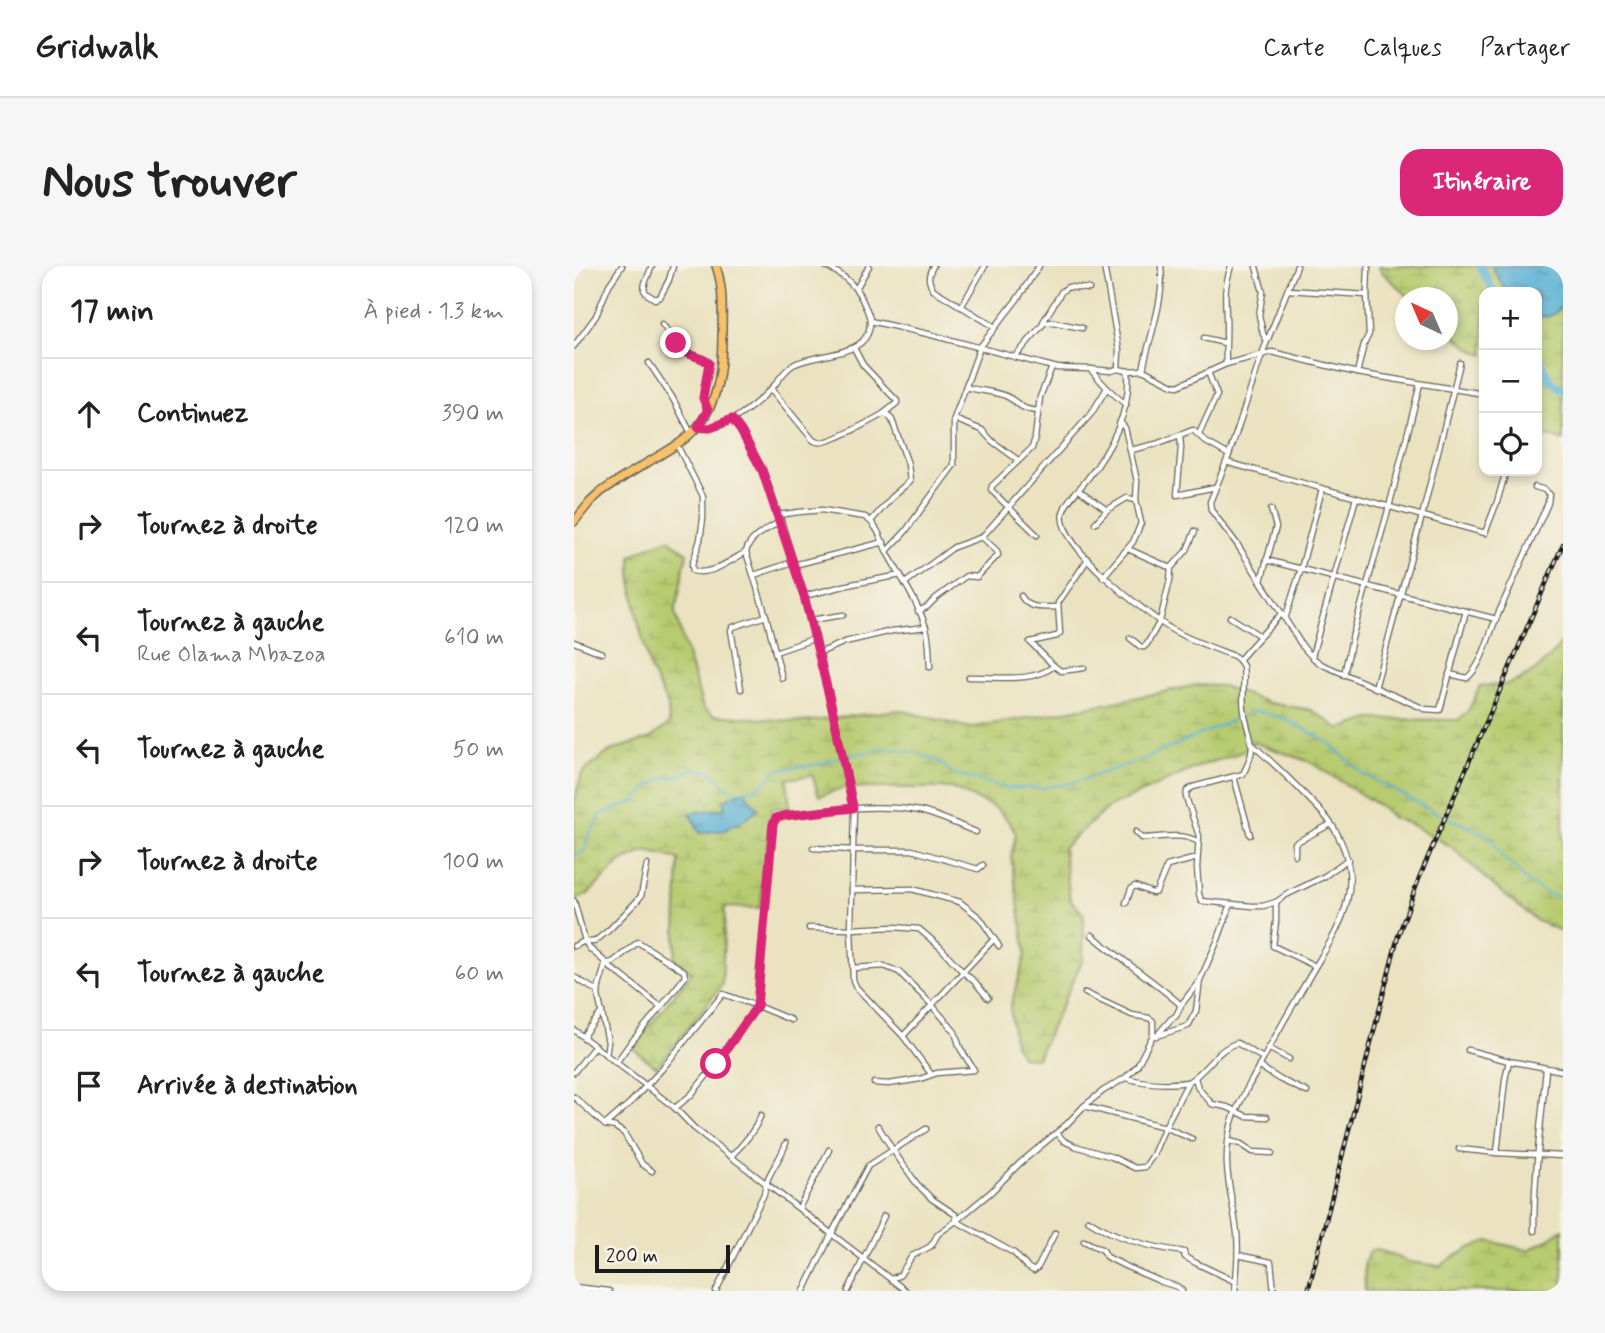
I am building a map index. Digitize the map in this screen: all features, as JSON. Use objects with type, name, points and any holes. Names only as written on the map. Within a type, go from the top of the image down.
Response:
[{"type":"main road","points":[[574,522],[601,492],[677,445],[695,430],[708,410],[719,379],[722,360],[722,293],[716,266]]},
{"type":"street","points":[[574,346],[596,316],[609,285],[622,266]]},
{"type":"street","points":[[652,266],[644,290],[655,299],[660,298],[673,266]]},
{"type":"street","points":[[649,363],[695,430],[710,428],[732,419],[771,389],[790,366],[854,348],[864,339],[870,321],[862,298],[840,274],[825,266]]},
{"type":"street","points":[[856,289],[869,266]]},
{"type":"street","points":[[933,266],[929,275],[934,290],[995,327]]},
{"type":"street","points":[[961,307],[985,266]]},
{"type":"street","points":[[887,551],[905,532],[954,465],[954,419],[980,347],[1039,266]]},
{"type":"street","points":[[1143,370],[1161,298],[1161,266]]},
{"type":"street","points":[[1226,364],[1224,296],[1231,266]]},
{"type":"street","points":[[1297,266],[1262,354],[1210,502],[1211,510],[1237,544],[1312,657],[1321,664],[1425,709],[1440,710],[1466,611]]},
{"type":"street","points":[[1357,373],[1369,334],[1368,266]]},
{"type":"street","points":[[1256,267],[1263,292],[1259,315],[1267,342]]},
{"type":"street","points":[[1105,268],[1119,350],[1118,369]]},
{"type":"street","points":[[1015,357],[1041,326],[1068,286],[1089,289]]},
{"type":"street","points":[[1288,290],[1367,295]]},
{"type":"street","points":[[870,321],[1052,367],[1143,370],[1178,386],[1226,364],[1272,352],[1357,373],[1479,393]]},
{"type":"street","points":[[1041,326],[1048,322],[1082,328]]},
{"type":"street","points":[[662,324],[684,352],[709,363],[703,398],[708,410]]},
{"type":"street","points":[[1204,338],[1225,343]]},
{"type":"street","points":[[771,389],[813,440],[822,443],[846,433],[883,414],[897,403],[863,365],[854,348]]},
{"type":"street","points":[[1375,688],[1460,363]]},
{"type":"street","points":[[1037,536],[991,490],[992,485],[1032,448],[1040,397],[1052,367]]},
{"type":"street","points":[[1090,369],[1126,405]]},
{"type":"street","points":[[1128,370],[1128,396],[1115,437],[1066,507],[1062,519],[1064,527],[1103,577],[1160,621],[1193,641],[1239,660],[1244,673],[1244,711],[1254,745],[1293,782],[1331,824],[1348,859],[1348,899],[1342,917],[1242,1096],[1232,1122],[1226,1169],[1238,1255],[1234,1291]]},
{"type":"street","points":[[1199,434],[1217,396],[1208,372]]},
{"type":"street","points":[[1344,674],[1420,384]]},
{"type":"street","points":[[966,387],[1006,396],[1025,410],[1038,411]]},
{"type":"street","points":[[905,583],[954,547],[982,537],[1091,414],[1107,388]]},
{"type":"street","points":[[871,521],[910,481],[908,464],[892,420],[883,414]]},
{"type":"street","points":[[732,419],[757,460],[804,596],[816,638],[853,808],[850,929],[853,980],[856,987],[903,1036],[931,1074]]},
{"type":"street","points":[[954,419],[982,430],[992,442],[1018,460]]},
{"type":"street","points":[[1103,577],[1133,542],[1141,523],[1136,500],[1138,481],[1125,428],[1120,422]]},
{"type":"street","points":[[1130,450],[1156,444],[1193,430],[1206,442],[1228,455]]},
{"type":"street","points":[[1180,435],[1177,495],[1216,487]]},
{"type":"street","points":[[677,445],[703,496],[703,519],[692,569],[701,573],[713,570],[746,552]]},
{"type":"street","points":[[1226,462],[1485,533],[1505,476]]},
{"type":"street","points":[[1449,674],[1467,678],[1477,665],[1548,503],[1549,494],[1535,487]]},
{"type":"street","points":[[1285,620],[1322,489]]},
{"type":"street","points":[[1079,490],[1107,510]]},
{"type":"street","points":[[1095,523],[1107,510],[1127,498],[1136,500]]},
{"type":"street","points":[[1312,657],[1356,498]]},
{"type":"street","points":[[1261,582],[1276,527],[1272,509]]},
{"type":"street","points":[[782,678],[746,552],[748,544],[779,518],[822,510],[865,517],[871,521],[926,627],[930,667]]},
{"type":"street","points":[[1130,638],[1144,647],[1160,621],[1171,568],[1187,550],[1195,531]]},
{"type":"street","points":[[918,611],[966,576],[977,577],[998,555],[982,537]]},
{"type":"street","points":[[753,575],[884,542]]},
{"type":"street","points":[[1128,548],[1171,568]]},
{"type":"street","points":[[1084,668],[1061,671],[1030,642],[1060,633],[1057,607],[1060,598],[1088,559]]},
{"type":"street","points":[[1266,560],[1496,620]]},
{"type":"street","points":[[804,596],[901,575]]},
{"type":"street","points":[[1021,596],[1025,603],[1032,607],[1057,607]]},
{"type":"street","points":[[1239,660],[1281,614]]},
{"type":"street","points":[[811,620],[843,615]]},
{"type":"street","points":[[741,689],[730,630],[766,616]]},
{"type":"street","points":[[1230,617],[1260,636]]},
{"type":"street","points":[[819,653],[845,642],[892,631],[926,627]]},
{"type":"street","points":[[775,652],[816,638]]},
{"type":"street","points":[[574,642],[601,653]]},
{"type":"street","points":[[969,677],[1030,676],[1042,674],[1054,666]]},
{"type":"street","points":[[1254,745],[1250,763],[1243,774],[1187,791],[1186,797],[1196,824],[1199,843],[1198,886],[1202,901],[1258,906],[1276,902],[1325,876],[1348,859]]},
{"type":"street","points":[[1234,777],[1250,835]]},
{"type":"street","points":[[675,1108],[691,1095],[716,1064],[757,1006],[773,824],[776,818],[853,808],[884,808],[921,811],[976,832]]},
{"type":"street","points":[[1295,855],[1295,843],[1331,824]]},
{"type":"street","points":[[1136,832],[1142,838],[1185,838],[1199,843]]},
{"type":"street","points":[[813,848],[912,850],[978,869],[983,864]]},
{"type":"street","points":[[1126,903],[1135,886],[1156,892],[1167,866],[1197,859]]},
{"type":"street","points":[[574,946],[585,941],[594,942],[638,901],[646,865]]},
{"type":"street","points":[[852,890],[912,889],[960,902],[977,914],[999,946]]},
{"type":"street","points":[[574,902],[585,941],[605,964],[661,1007]]},
{"type":"street","points":[[1276,902],[1273,946],[1315,966]]},
{"type":"street","points":[[891,1279],[900,1275],[912,1256],[931,1246],[938,1234],[991,1192],[1084,1106],[1125,1078],[1137,1066],[1155,1036],[1176,1016],[1200,980],[1231,904]]},
{"type":"street","points":[[809,928],[919,929],[940,947],[988,998]]},
{"type":"street","points":[[1092,935],[1181,1005]]},
{"type":"street","points":[[903,1036],[994,939]]},
{"type":"street","points":[[605,964],[613,962],[638,942],[684,971],[685,977],[616,1063]]},
{"type":"street","points":[[605,964],[598,991],[608,1042],[606,1055]]},
{"type":"street","points":[[853,968],[884,966],[899,972],[956,1032],[960,1048],[974,1070],[947,1071],[889,1084],[874,1083]]},
{"type":"street","points":[[574,977],[598,991]]},
{"type":"street","points":[[1155,1036],[1188,1026],[1196,1011],[1200,980]]},
{"type":"street","points":[[605,1125],[647,1086],[723,993],[791,1020]]},
{"type":"street","points":[[1085,993],[1132,1015],[1149,1018],[1153,1021],[1155,1036]]},
{"type":"street","points":[[584,1039],[585,1033],[602,1012]]},
{"type":"street","points":[[574,1030],[675,1108],[694,1128],[906,1291]]},
{"type":"street","points":[[1125,1078],[1160,1084],[1188,1082],[1237,1042],[1263,1058]]},
{"type":"street","points":[[574,1072],[594,1047]]},
{"type":"street","points":[[1268,1048],[1289,1059]]},
{"type":"street","points":[[1468,1050],[1563,1071]]},
{"type":"street","points":[[1497,1153],[1509,1061]]},
{"type":"street","points":[[1259,1066],[1307,1092]]},
{"type":"street","points":[[1534,1231],[1534,1193],[1546,1069]]},
{"type":"street","points":[[1195,1078],[1198,1088],[1212,1104],[1227,1107],[1246,1116],[1267,1117]]},
{"type":"street","points":[[1057,1133],[1064,1141],[1112,1157],[1135,1168],[1145,1167],[1157,1148],[1188,1082]]},
{"type":"street","points":[[574,1097],[605,1125],[624,1133],[642,1164],[652,1171]]},
{"type":"street","points":[[1084,1106],[1165,1127],[1192,1139]]},
{"type":"street","points":[[731,1156],[741,1147],[761,1115]]},
{"type":"street","points":[[878,1126],[917,1184],[932,1199],[956,1215],[957,1221]]},
{"type":"street","points":[[804,1291],[868,1166],[926,1129]]},
{"type":"street","points":[[1229,1141],[1241,1144],[1253,1152],[1272,1153]]},
{"type":"street","points":[[716,1291],[764,1194],[765,1182],[781,1158],[786,1143]]},
{"type":"street","points":[[1459,1149],[1563,1156]]},
{"type":"street","points":[[799,1208],[830,1150]]},
{"type":"street","points":[[848,1291],[884,1216]]},
{"type":"street","points":[[1088,1220],[1104,1230],[1139,1244],[1184,1252],[1185,1257],[1236,1282]]},
{"type":"street","points":[[957,1221],[1014,1253],[1034,1271],[1055,1233]]},
{"type":"street","points":[[1084,1241],[1103,1250],[1107,1257],[1127,1268],[1178,1287],[1182,1291]]},
{"type":"street","points":[[1238,1255],[1271,1262],[1275,1291]]},
{"type":"street","points":[[574,1287],[609,1291]]},
{"type":"green space","points":[[1379,266],[1492,266],[1503,287],[1479,287],[1479,353],[1458,338],[1458,287],[1398,287]]},
{"type":"green space","points":[[1563,305],[1563,441],[1542,436],[1542,316],[1556,312]]},
{"type":"green space","points":[[669,539],[687,553],[675,613],[703,708],[713,715],[803,722],[900,710],[970,728],[1197,685],[1222,686],[1269,703],[1311,710],[1340,729],[1370,719],[1458,720],[1469,710],[1480,686],[1509,684],[1525,677],[1546,661],[1563,641],[1563,932],[1537,921],[1452,847],[1393,818],[1381,807],[1310,762],[1253,742],[1249,748],[1235,755],[1202,765],[1107,808],[1063,848],[1070,899],[1084,915],[1083,959],[1037,1058],[1022,1057],[1014,1044],[1010,1007],[1026,954],[1011,856],[1016,834],[1010,823],[996,808],[951,788],[844,788],[819,796],[812,775],[787,779],[790,808],[772,808],[760,908],[725,907],[722,985],[657,1067],[632,1048],[692,972],[675,960],[679,859],[647,851],[622,861],[587,895],[574,901],[574,802],[582,773],[610,751],[651,738],[669,724],[668,706],[650,669],[637,616],[631,556]]},
{"type":"green space","points":[[1563,1229],[1563,1291],[1365,1291],[1364,1263],[1371,1250],[1382,1251],[1409,1262],[1439,1266],[1488,1241],[1528,1250]]},
{"type":"water","points":[[1492,266],[1563,266],[1563,305],[1552,315],[1542,317],[1542,287],[1503,287]]},
{"type":"water","points":[[744,791],[758,809],[737,825],[725,830],[700,833],[690,813],[725,808],[723,800]]},
{"type":"waterway","points":[[1480,266],[1491,287]]},
{"type":"waterway","points":[[1542,365],[1550,380],[1563,390]]},
{"type":"waterway","points":[[1247,714],[1256,711],[1286,719],[1326,741],[1362,773],[1429,809],[1491,837],[1502,857],[1525,880],[1547,894],[1563,898]]},
{"type":"waterway","points":[[574,856],[586,850],[587,839],[601,814],[634,802],[651,785],[664,778],[676,777],[692,769],[711,771],[735,792],[756,789],[775,770],[820,764],[887,748],[913,752],[938,761],[952,773],[1006,788],[1042,788],[1073,783],[1144,759],[1242,716]]},
{"type":"railway","points":[[1308,1291],[1398,936],[1419,878],[1563,544]]},
{"type":"route","points":[[676,343],[684,352],[709,363],[703,398],[708,410],[698,427],[710,428],[732,419],[762,470],[813,626],[853,808],[776,818],[773,824],[757,1006],[716,1064]]}]
